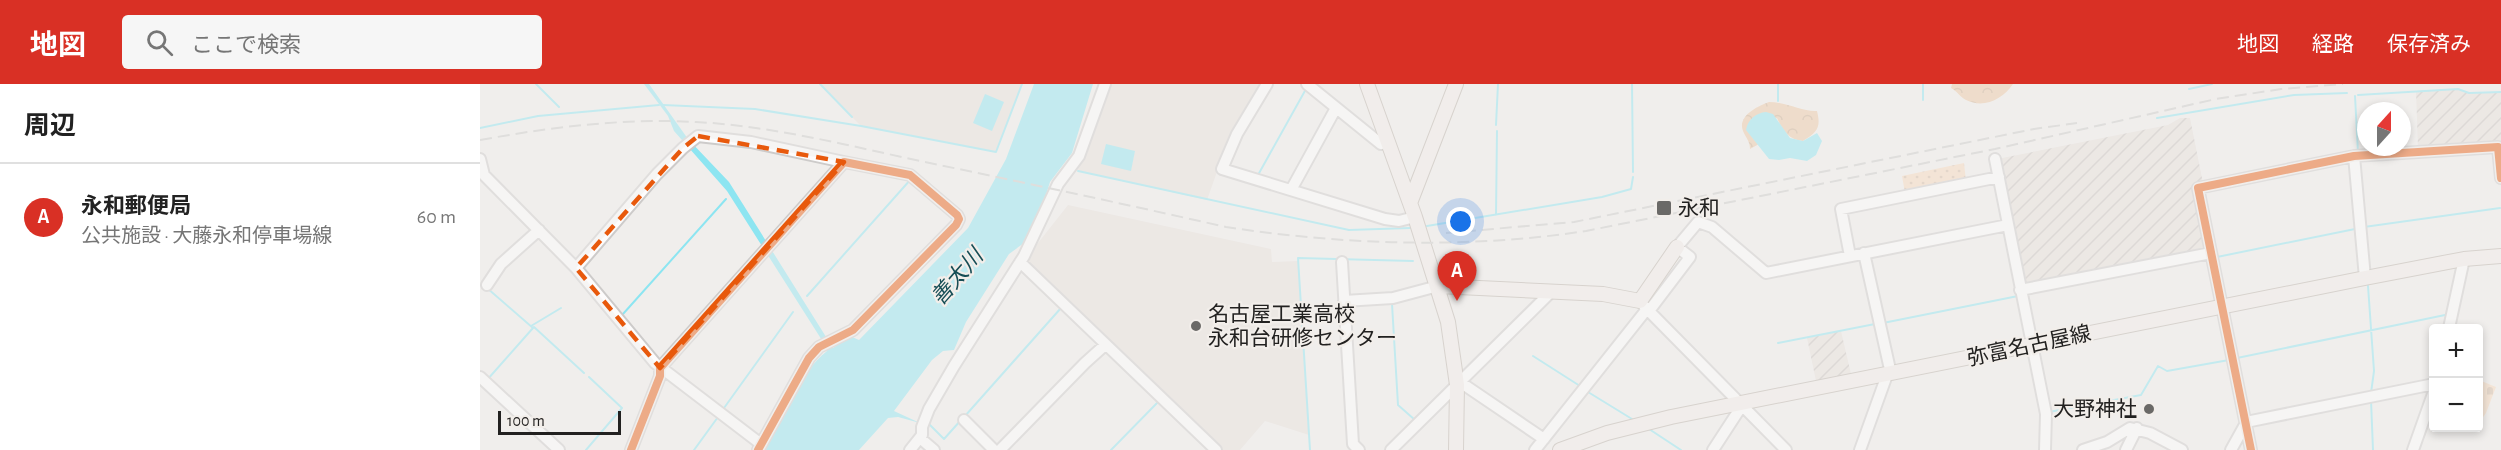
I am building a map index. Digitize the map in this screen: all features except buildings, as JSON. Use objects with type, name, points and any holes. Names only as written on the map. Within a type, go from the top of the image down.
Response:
[{"type":"main road","points":[[1367,84],[1415,217],[1448,322],[1459,384],[1456,450]]},
{"type":"main road","points":[[1410,203],[1455,84]]},
{"type":"main road","points":[[1438,286],[1603,294],[1645,307],[1677,247]]},
{"type":"main road","name":"弥富名古屋線","points":[[1563,450],[1607,433],[1671,417],[1740,406],[2365,278],[2464,259],[2501,256]]},
{"type":"street","points":[[910,450],[920,438],[929,409],[954,366],[1020,262],[1058,184],[1079,156],[1105,84]]},
{"type":"street","points":[[1267,84],[1237,135],[1222,169],[1385,219],[1399,221],[1415,217]]},
{"type":"street","points":[[1308,84],[1381,144],[1388,143]]},
{"type":"street","points":[[1291,190],[1336,108]]},
{"type":"street","points":[[480,159],[482,177],[576,268],[660,368],[759,447],[809,358],[826,343],[853,330],[916,267],[959,219],[910,175],[751,142],[698,136],[683,148],[576,268]]},
{"type":"street","points":[[2251,450],[2198,188],[2354,156],[2498,147],[2501,178]]},
{"type":"street","points":[[2354,156],[2365,278]]},
{"type":"street","points":[[1995,159],[2046,414],[2045,450]]},
{"type":"street","points":[[631,450],[660,376],[660,368],[844,162]]},
{"type":"street","points":[[1850,256],[1841,210],[1999,177]]},
{"type":"street","points":[[1677,247],[1698,222],[1712,227],[1766,273],[2008,225]]},
{"type":"street","points":[[487,285],[501,264],[539,230]]},
{"type":"street","points":[[1860,450],[1889,374],[1864,253]]},
{"type":"street","points":[[2020,290],[2211,253]]},
{"type":"street","points":[[2450,324],[2464,259]]},
{"type":"street","points":[[1020,262],[1216,450]]},
{"type":"street","points":[[1342,262],[1353,444],[1359,450]]},
{"type":"street","points":[[1344,301],[1393,298],[1438,286]]},
{"type":"street","points":[[1391,450],[1551,292]]},
{"type":"street","points":[[1535,450],[1645,307],[1740,406],[1786,450]]},
{"type":"street","points":[[1000,450],[1105,345]]},
{"type":"street","points":[[483,380],[559,450]]},
{"type":"street","points":[[1459,384],[1544,439]]},
{"type":"street","points":[[2231,450],[2246,423],[2429,385]]},
{"type":"street","points":[[2413,450],[2429,403]]},
{"type":"street","points":[[1713,450],[1740,406]]},
{"type":"street","points":[[964,420],[994,450]]},
{"type":"street","points":[[2083,450],[2107,442],[2130,428],[2137,429],[2182,450]]},
{"type":"street","points":[[2126,450],[2137,429]]},
{"type":"street","points":[[920,438],[933,450]]},
{"type":"highlighted area","points":[[698,136],[844,162],[660,368],[576,268],[683,148]]},
{"type":"shaded area","points":[[819,84],[1022,84],[996,152],[861,126]]},
{"type":"shaded area","points":[[1107,84],[1264,84],[1218,169],[1207,200],[1078,171],[1080,157]]},
{"type":"shaded area","points":[[2458,89],[2469,93],[2501,92],[2501,146],[2418,149],[2416,91]]},
{"type":"shaded area","points":[[2180,118],[2190,118],[2203,183],[2209,251],[2023,287],[1997,159],[2168,125]]},
{"type":"shaded area","name":"名古屋工業高校 永和台研修センター","points":[[1068,205],[1271,249],[1272,262],[1298,261],[1309,435],[1265,421],[1240,450],[1220,450],[1023,262]]},
{"type":"shaded area","points":[[1841,331],[1851,374],[1816,381],[1807,338]]},
{"type":"green space","points":[[1952,84],[2013,84],[2004,94],[1992,101],[1973,103],[1951,88]]},
{"type":"green space","points":[[1769,102],[1817,111],[1819,121],[1817,129],[1803,141],[1798,140],[1787,134],[1777,118],[1749,133],[1759,144],[1750,149],[1743,131],[1743,121],[1750,112]]},
{"type":"green space","points":[[1964,163],[1966,181],[1905,193],[1902,176]]},
{"type":"green space","points":[[2483,382],[2496,387],[2483,417]]},
{"type":"water","name":"善太川","points":[[644,84],[649,84],[688,139],[729,182],[833,348],[850,336],[859,340],[968,228],[1006,159],[1034,84],[1093,84],[1072,153],[1050,182],[1039,217],[1024,243],[1009,254],[966,322],[954,350],[943,351],[932,360],[894,411],[920,423],[898,417],[888,418],[859,450],[764,450],[799,384],[827,351],[727,191],[674,131],[668,116]]},
{"type":"water","points":[[985,94],[1004,102],[992,131],[973,123]]},
{"type":"water","points":[[1766,112],[1773,114],[1790,138],[1803,141],[1817,133],[1822,141],[1816,155],[1807,161],[1790,158],[1769,159],[1746,130],[1753,117]]},
{"type":"water","points":[[1106,144],[1135,151],[1131,171],[1101,164]]},
{"type":"waterway","points":[[536,84],[559,107]]},
{"type":"waterway","points":[[820,84],[852,117]]},
{"type":"waterway","points":[[663,105],[755,109],[861,126],[996,152],[1022,84]]},
{"type":"waterway","points":[[1496,125],[1498,84]]},
{"type":"waterway","points":[[1632,84],[1633,172]]},
{"type":"waterway","points":[[1778,84],[1778,101]]},
{"type":"waterway","points":[[1923,84],[1923,100]]},
{"type":"waterway","points":[[2189,89],[2212,84]]},
{"type":"waterway","points":[[1258,175],[1306,89]]},
{"type":"waterway","points":[[2358,95],[2458,89],[2469,93],[2501,92]]},
{"type":"waterway","points":[[2157,118],[2294,95],[2347,93]]},
{"type":"waterway","points":[[2355,96],[2357,134]]},
{"type":"waterway","points":[[480,128],[538,116],[659,105]]},
{"type":"waterway","points":[[1496,215],[1497,131]]},
{"type":"waterway","points":[[1078,171],[1349,230],[1410,228]]},
{"type":"waterway","points":[[1427,226],[1602,197],[1631,189],[1633,177]]},
{"type":"waterway","points":[[807,296],[911,179]]},
{"type":"waterway","points":[[623,314],[726,199]]},
{"type":"waterway","points":[[2364,227],[2500,208]]},
{"type":"waterway","points":[[2217,257],[2355,229]]},
{"type":"waterway","points":[[503,255],[528,233]]},
{"type":"waterway","points":[[1310,450],[1298,258],[1413,261]]},
{"type":"waterway","points":[[484,281],[492,268]]},
{"type":"waterway","points":[[2368,286],[2374,371],[2371,393]]},
{"type":"waterway","points":[[487,288],[584,373]]},
{"type":"waterway","points":[[1883,323],[2018,296]]},
{"type":"waterway","points":[[1392,304],[1398,405],[1415,420]]},
{"type":"waterway","points":[[531,326],[561,308]]},
{"type":"waterway","points":[[965,416],[1061,308]]},
{"type":"waterway","points":[[724,408],[793,312]]},
{"type":"waterway","points":[[2237,358],[2445,315]]},
{"type":"waterway","points":[[1778,343],[1875,324]]},
{"type":"waterway","points":[[487,380],[533,328]]},
{"type":"waterway","points":[[1533,356],[1580,386]]},
{"type":"waterway","points":[[2049,412],[2141,395],[2158,366],[2167,371],[2229,360]]},
{"type":"waterway","points":[[586,450],[622,408],[589,377]]},
{"type":"waterway","points":[[1588,392],[1632,419]]},
{"type":"waterway","points":[[2371,400],[2373,450]]},
{"type":"waterway","points":[[1111,450],[1159,401]]},
{"type":"waterway","points":[[694,450],[718,417]]},
{"type":"waterway","points":[[928,426],[929,424],[944,439],[961,420]]},
{"type":"waterway","points":[[1649,429],[1681,450]]},
{"type":"railway","points":[[480,140],[534,131],[642,121],[724,124],[837,143],[1226,227],[1315,238],[1451,242],[1541,237],[1586,231],[1995,149],[2216,99],[2281,89],[2343,84]]},
{"type":"railway","points":[[1446,233],[1574,222],[2034,129],[2077,123]]},
{"type":"cycle path","points":[[2251,450],[2198,188],[2354,156],[2498,147],[2501,178]]},
{"type":"cycle path","points":[[631,450],[660,376],[660,368],[844,162],[910,175],[957,215],[959,219],[956,225],[853,330],[819,347],[809,358],[758,450]]},
{"type":"place","name":"永和","points":[[1664,208]]},
{"type":"place","name":"永和郵便局","points":[[1457,301]]},
{"type":"place","name":"名古屋工業高校 永和台研修センター","points":[[1196,326]]},
{"type":"place","name":"大野神社","points":[[2149,409]]}]
